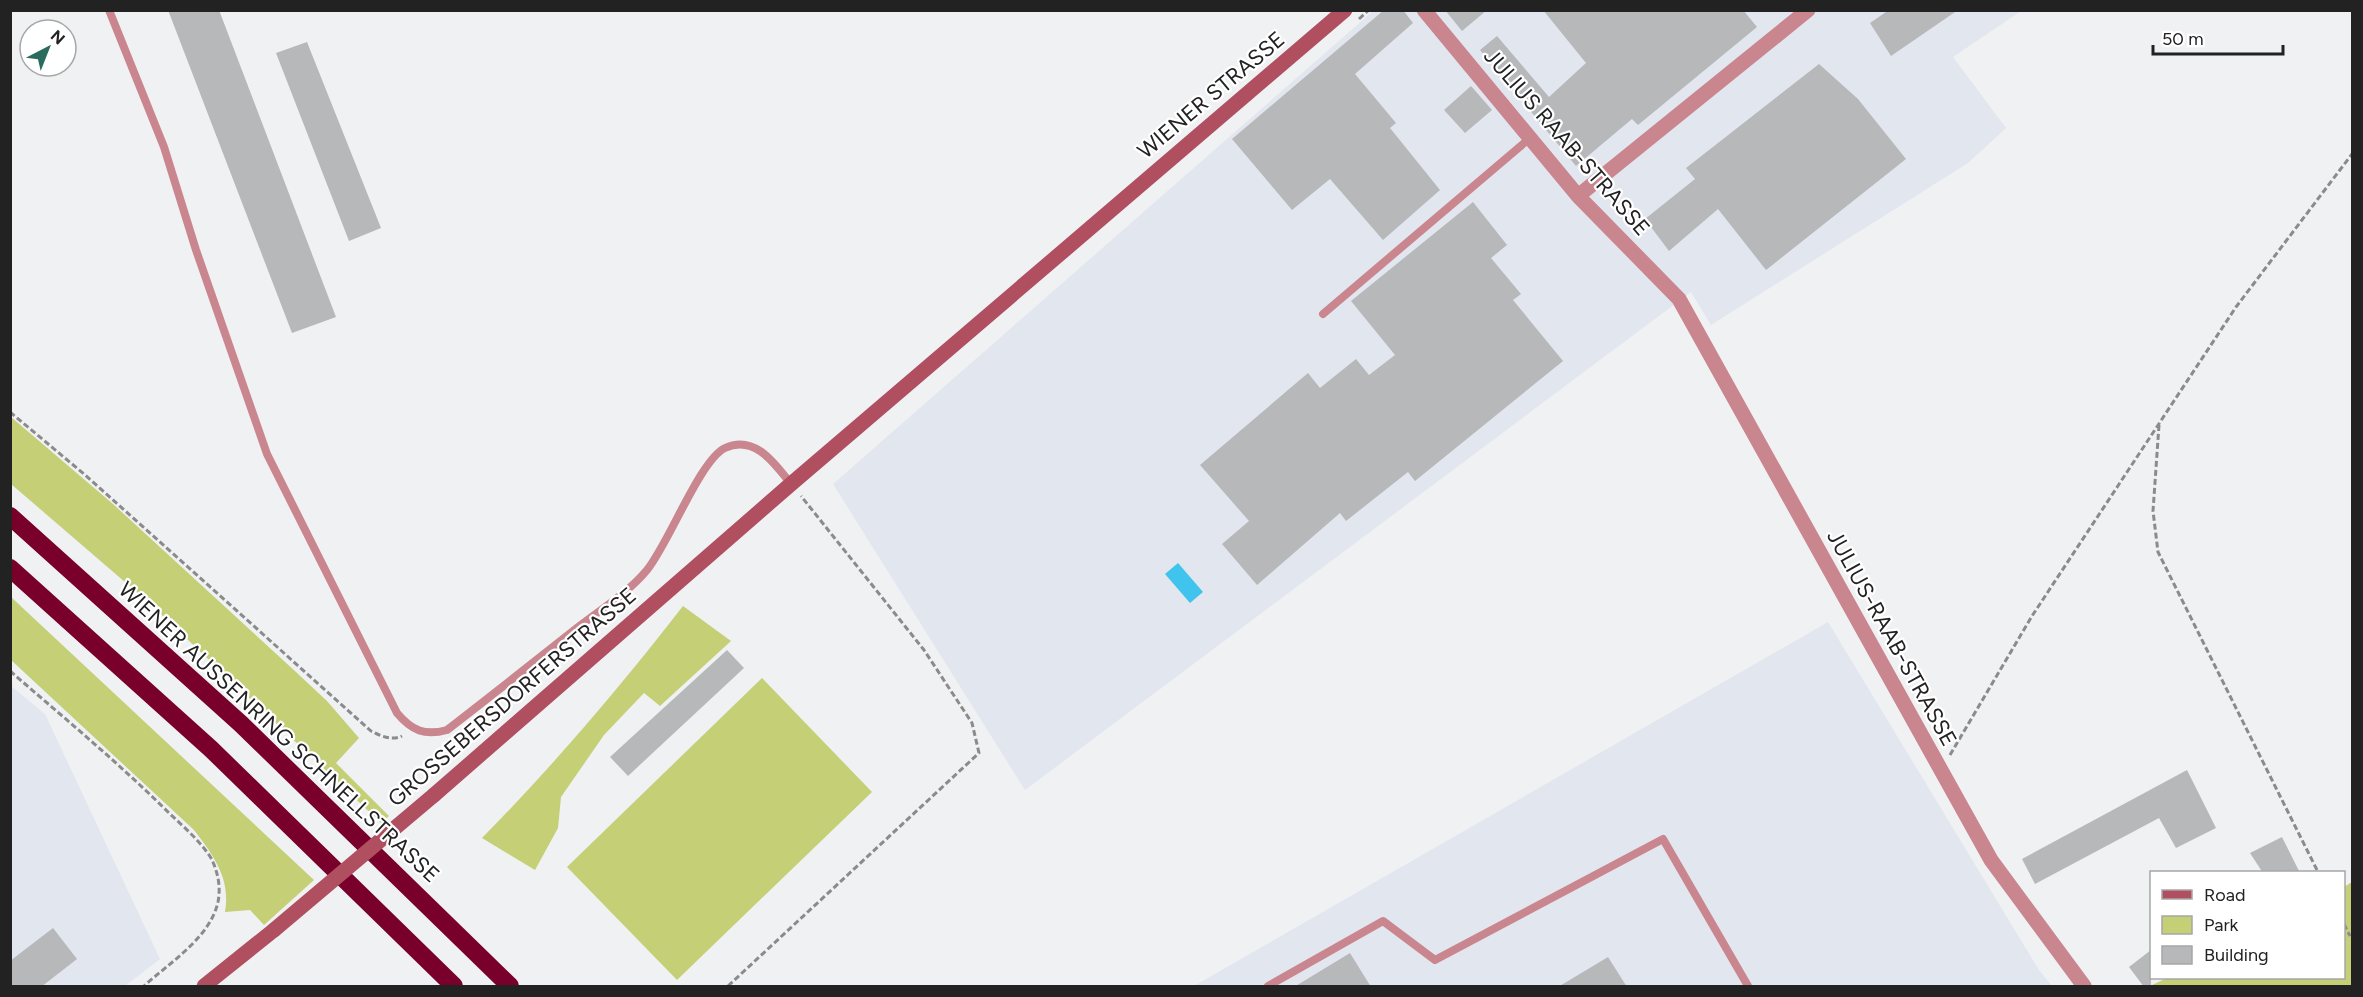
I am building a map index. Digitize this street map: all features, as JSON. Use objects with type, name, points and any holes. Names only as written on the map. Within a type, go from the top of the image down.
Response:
[{"type":"highway","name":"WIENER AUSSENRING SCHNELLSTRASSE","points":[[10,516],[241,724],[510,987]]},
{"type":"highway","points":[[10,568],[211,749],[454,987]]},
{"type":"highway","points":[[467,945],[522,987]]},
{"type":"street","name":"WIENER STRASSE","points":[[791,484],[1345,10]]},
{"type":"street","name":"JULIUS RAAB-STRASSE","points":[[1424,10],[1578,196],[1679,299]]},
{"type":"street","points":[[1578,196],[1808,10]]},
{"type":"street","name":"JULIUS-RAAB-STRASSE","points":[[1679,299],[1991,860],[2084,987]]},
{"type":"street","name":"GROSSEBERSDORFERSTRASSE","points":[[204,987],[434,795],[791,484]]},
{"type":"lane","points":[[109,10],[164,147],[196,250],[267,454],[397,713],[415,729],[427,734],[447,730],[634,584],[666,542],[705,469],[714,456],[725,448],[743,445],[760,450],[791,484]]},
{"type":"lane","points":[[1323,314],[1531,137]]},
{"type":"lane","points":[[1268,987],[1383,921],[1435,960],[1663,839],[1748,987]]},
{"type":"path","points":[[1940,771],[2032,616],[2236,307],[2352,154]]},
{"type":"path","points":[[10,412],[84,474],[370,731],[396,738],[415,729]]},
{"type":"path","points":[[2159,423],[2153,511],[2158,552],[2317,871]]},
{"type":"path","points":[[728,987],[978,753],[972,723],[924,650],[791,484]]},
{"type":"path","points":[[10,671],[134,778],[196,839],[210,857],[217,873],[218,903],[207,928],[144,987]]},
{"type":"path","points":[[2345,927],[2350,936]]},
{"type":"shaded area","points":[[1373,11],[2021,11],[1953,57],[2006,128],[1968,163],[1711,325],[1691,292],[1025,790],[833,484]]},
{"type":"shaded area","points":[[1828,622],[2039,970],[2052,986],[1194,986]]},
{"type":"shaded area","points":[[10,685],[45,714],[160,959],[125,986],[11,986]]},
{"type":"green space","points":[[11,417],[113,504],[327,701],[359,738],[336,763],[389,816],[381,823],[147,601],[11,484]]},
{"type":"green space","points":[[11,597],[314,880],[264,925],[250,910],[225,912],[223,878],[214,858],[194,830],[11,660]]},
{"type":"green space","points":[[683,606],[731,641],[660,706],[644,693],[604,735],[561,797],[558,828],[535,870],[482,838],[586,725]]},
{"type":"green space","points":[[762,678],[872,792],[677,980],[567,867]]},
{"type":"green space","points":[[2352,882],[2352,986],[2150,986],[2165,979],[2345,979],[2345,886]]},
{"type":"water","points":[[1178,563],[1203,592],[1190,603],[1165,574]]},
{"type":"building","points":[[168,10],[219,10],[336,317],[292,333]]},
{"type":"building","points":[[1384,10],[1403,10],[1413,23],[1355,74],[1396,123],[1390,128],[1440,190],[1383,240],[1330,179],[1292,210],[1232,139]]},
{"type":"building","points":[[1445,10],[1487,10],[1462,31]]},
{"type":"building","points":[[1543,10],[1743,10],[1757,27],[1638,125],[1632,119],[1576,166],[1480,50],[1497,36],[1549,97],[1586,63]]},
{"type":"building","points":[[1889,10],[1958,10],[1891,56],[1870,23]]},
{"type":"building","points":[[307,42],[381,228],[349,241],[276,53]]},
{"type":"building","points":[[1819,64],[1858,99],[1906,159],[1766,270],[1718,209],[1669,251],[1645,219],[1695,179],[1686,168]]},
{"type":"building","points":[[1471,86],[1492,110],[1465,133],[1444,110]]},
{"type":"building","points":[[1473,202],[1507,245],[1491,258],[1521,294],[1513,300],[1563,361],[1415,481],[1408,472],[1346,521],[1340,513],[1257,585],[1222,544],[1249,521],[1200,465],[1308,373],[1320,388],[1356,359],[1369,375],[1395,355],[1351,301]]},
{"type":"building","points":[[727,650],[744,668],[628,776],[610,757]]},
{"type":"building","points":[[2187,770],[2216,828],[2176,848],[2159,818],[2035,884],[2022,859]]},
{"type":"building","points":[[2282,837],[2299,871],[2262,871],[2250,853]]},
{"type":"building","points":[[53,928],[77,959],[41,987],[10,987],[10,961]]},
{"type":"building","points":[[2150,951],[2151,987],[2144,987],[2129,967]]},
{"type":"building","points":[[1350,953],[1371,987],[1294,987]]},
{"type":"building","points":[[1608,957],[1627,987],[1558,987]]}]
